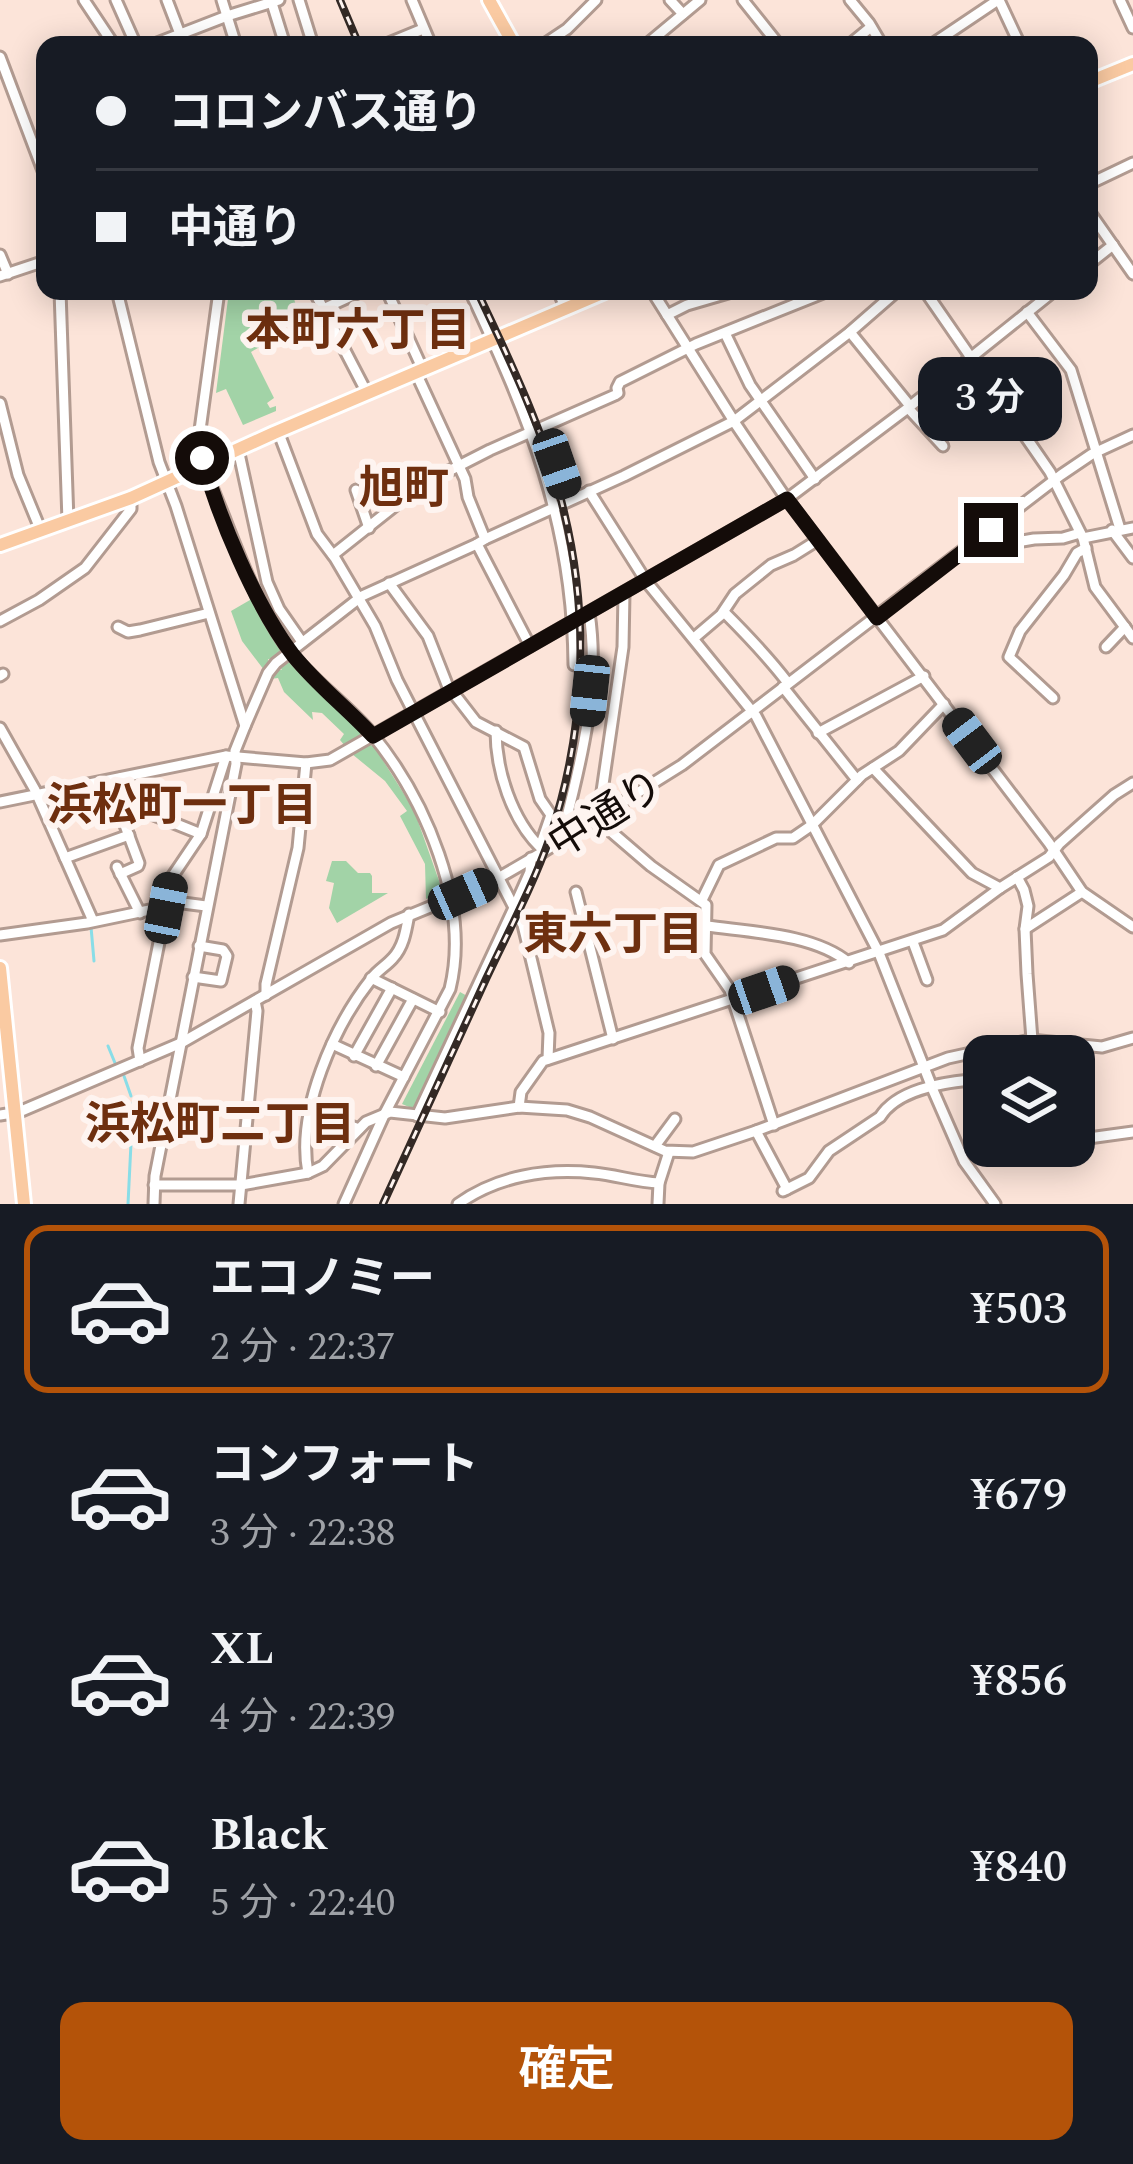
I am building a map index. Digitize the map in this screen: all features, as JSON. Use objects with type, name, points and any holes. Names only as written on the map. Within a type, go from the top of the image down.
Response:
[{"type":"main road","points":[[489,0],[509,36]]},
{"type":"main road","points":[[1098,78],[1133,64]]},
{"type":"main road","points":[[0,545],[131,498],[586,300]]},
{"type":"main road","points":[[0,968],[4,1050],[24,1204]]},
{"type":"street","points":[[84,0],[108,36]]},
{"type":"street","points":[[116,0],[132,36]]},
{"type":"street","points":[[167,0],[180,34]]},
{"type":"street","points":[[222,0],[233,36]]},
{"type":"street","points":[[299,0],[310,36]]},
{"type":"street","points":[[412,0],[426,36]]},
{"type":"street","points":[[556,36],[596,0]]},
{"type":"street","points":[[670,0],[682,14]]},
{"type":"street","points":[[656,36],[700,0]]},
{"type":"street","points":[[743,0],[772,36]]},
{"type":"street","points":[[850,0],[876,36]]},
{"type":"street","points":[[945,36],[999,0],[1016,36]]},
{"type":"street","points":[[1120,0],[1133,28]]},
{"type":"street","points":[[175,36],[274,1],[283,36]]},
{"type":"street","points":[[860,36],[871,27]]},
{"type":"street","points":[[406,36],[423,29]]},
{"type":"street","points":[[0,57],[36,152]]},
{"type":"street","points":[[1098,180],[1133,163]]},
{"type":"street","points":[[1098,224],[1133,274]]},
{"type":"street","points":[[1098,257],[1113,245]]},
{"type":"street","points":[[0,255],[4,275],[36,264]]},
{"type":"street","points":[[60,300],[68,520]]},
{"type":"street","points":[[119,300],[156,451],[245,725]]},
{"type":"street","points":[[218,300],[200,430],[203,464],[259,600],[291,652],[370,738],[419,808],[452,898],[454,974],[440,1012],[385,1113],[344,1204]]},
{"type":"street","points":[[318,300],[367,393]]},
{"type":"street","points":[[323,309],[342,300]]},
{"type":"street","points":[[391,300],[465,478],[481,542],[530,646]]},
{"type":"street","points":[[474,300],[531,433],[555,507],[565,549],[574,665]]},
{"type":"street","points":[[562,300],[566,309]]},
{"type":"street","points":[[658,300],[787,499],[1082,892],[1133,927]]},
{"type":"street","points":[[667,315],[704,300]]},
{"type":"street","points":[[333,555],[411,493],[459,465],[615,395],[620,382],[688,347],[806,300]]},
{"type":"street","points":[[140,1061],[138,1048],[173,875],[193,850],[268,674],[358,598],[734,422],[887,300]]},
{"type":"street","points":[[931,300],[1054,480],[1083,540],[1095,587],[1133,638]]},
{"type":"street","points":[[0,802],[230,756],[326,761],[787,499],[1042,300]]},
{"type":"street","points":[[1027,312],[1070,368],[1116,530],[1133,558]]},
{"type":"street","points":[[850,332],[943,446]]},
{"type":"street","points":[[725,333],[744,376],[814,479]]},
{"type":"street","points":[[0,403],[12,457],[41,531]]},
{"type":"street","points":[[545,427],[569,500]]},
{"type":"street","points":[[278,431],[317,534],[377,630],[386,658],[524,927],[550,1039],[548,1059]]},
{"type":"street","name":"中通り","points":[[11,1109],[181,1043],[409,914],[499,878],[531,859],[682,765],[1054,480],[1133,435]]},
{"type":"street","points":[[238,449],[267,582],[302,642]]},
{"type":"street","points":[[356,490],[368,528]]},
{"type":"street","points":[[589,491],[646,580],[753,710],[880,953],[964,1161],[995,1204]]},
{"type":"street","points":[[0,621],[85,568],[131,509],[131,498]]},
{"type":"street","points":[[985,534],[1005,544],[1083,540],[1133,528]]},
{"type":"street","points":[[694,638],[724,612],[735,594],[771,565],[818,540]]},
{"type":"street","points":[[1053,698],[1009,657],[1020,631],[1064,575],[1083,540]]},
{"type":"street","points":[[389,584],[428,636],[451,692],[471,718],[524,747],[540,800],[551,815],[542,850]]},
{"type":"street","points":[[624,593],[623,647],[601,816],[608,829],[651,866],[702,900],[707,909],[705,954],[734,1000],[774,1125]]},
{"type":"street","points":[[724,612],[772,661],[818,733],[857,780]]},
{"type":"street","points":[[118,627],[128,632],[209,613]]},
{"type":"street","points":[[567,837],[564,828],[582,757],[590,691],[589,613]]},
{"type":"street","points":[[1106,646],[1125,627]]},
{"type":"street","points":[[818,733],[923,676]]},
{"type":"street","points":[[702,900],[722,863],[776,838],[793,838],[812,825],[857,780],[899,751],[944,704]]},
{"type":"street","points":[[0,728],[37,794],[90,922]]},
{"type":"street","points":[[496,731],[496,750],[517,815],[542,850]]},
{"type":"street","points":[[154,1204],[236,764],[230,756]]},
{"type":"street","points":[[239,1204],[257,1011],[300,842],[306,763]]},
{"type":"street","points":[[874,768],[972,873],[1000,888]]},
{"type":"street","points":[[120,778],[122,817],[139,865],[119,870],[140,913]]},
{"type":"street","points":[[519,1107],[521,1092],[537,1066],[548,1059],[951,926],[1047,859],[1112,796],[1133,783]]},
{"type":"street","points":[[122,817],[144,811],[200,834]]},
{"type":"street","points":[[65,858],[129,835]]},
{"type":"street","points":[[417,1117],[530,872],[531,859]]},
{"type":"street","points":[[1017,877],[1028,906],[1025,929],[1032,1035]]},
{"type":"street","points":[[576,892],[613,1039]]},
{"type":"street","points":[[1025,929],[1082,892]]},
{"type":"street","points":[[0,935],[187,903],[206,906]]},
{"type":"street","points":[[308,1173],[308,1124],[332,1044],[371,978],[398,952],[409,914]]},
{"type":"street","points":[[706,926],[786,935],[849,963]]},
{"type":"street","points":[[913,942],[927,980]]},
{"type":"street","points":[[193,977],[220,981],[227,956],[223,950],[199,946]]},
{"type":"street","points":[[371,978],[440,1012]]},
{"type":"street","points":[[354,1056],[392,988]]},
{"type":"street","points":[[376,1066],[413,999]]},
{"type":"street","points":[[1095,1046],[1133,1038]]},
{"type":"street","points":[[332,1044],[404,1077]]},
{"type":"street","points":[[154,1185],[241,1185],[308,1173],[347,1144],[358,1129],[394,1112],[417,1117],[469,1116],[519,1107],[576,1112],[669,1151],[756,1131],[963,1054]]},
{"type":"street","points":[[756,1131],[785,1190],[807,1180],[829,1151],[889,1106],[932,1085],[963,1081]]},
{"type":"street","points":[[313,1106],[358,1129]]},
{"type":"street","points":[[655,1146],[676,1119]]},
{"type":"street","points":[[1095,1137],[1133,1132]]},
{"type":"street","points":[[658,1204],[669,1151]]},
{"type":"street","points":[[458,1204],[489,1185],[542,1174],[600,1174],[659,1184]]},
{"type":"green space","points":[[228,300],[294,300],[287,323],[274,331],[277,337],[251,352],[274,398],[267,403],[270,408],[276,406],[276,411],[243,425],[226,389],[216,393]]},
{"type":"green space","points":[[243,580],[281,648],[264,670],[242,641],[231,611],[250,600]]},
{"type":"green space","points":[[287,660],[361,732],[366,744],[374,746],[414,810],[443,892],[426,899],[425,864],[400,816],[407,811],[385,781],[352,754],[356,750],[350,743],[345,746],[340,740],[344,734],[322,713],[312,712],[313,720],[284,692],[278,678],[270,679]]},
{"type":"green space","points":[[332,861],[346,861],[358,873],[370,873],[372,893],[388,893],[337,923],[329,908],[334,883],[326,881]]},
{"type":"green space","points":[[460,992],[469,997],[416,1110],[402,1104]]},
{"type":"waterway","points":[[91,927],[94,961]]},
{"type":"waterway","points":[[108,1046],[115,1063]]},
{"type":"waterway","points":[[124,1076],[131,1096]]},
{"type":"waterway","points":[[128,1204],[133,1103]]},
{"type":"railway","points":[[340,0],[355,36]]},
{"type":"railway","points":[[383,1204],[543,855],[562,798],[577,717],[578,593],[564,512],[538,428],[481,300]]},
{"type":"district","name":"本町六丁目","points":[[358,329]]},
{"type":"district","name":"旭町","points":[[404,487]]},
{"type":"district","name":"浜松町一丁目","points":[[182,804]]},
{"type":"district","name":"東六丁目","points":[[613,933]]},
{"type":"district","name":"浜松町二丁目","points":[[220,1123]]},
{"type":"route","points":[[202,458],[247,574],[275,630],[317,682],[373,736],[787,499],[877,618],[991,530]]}]
